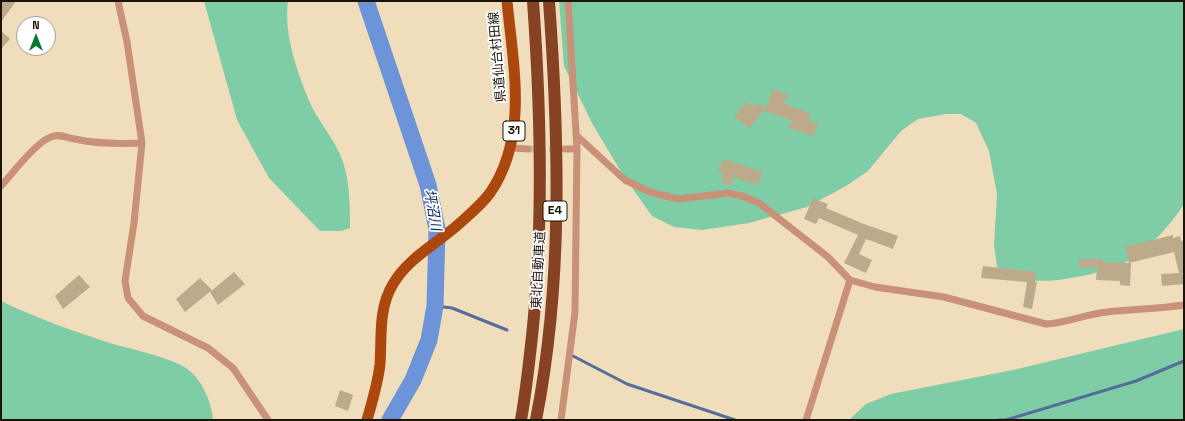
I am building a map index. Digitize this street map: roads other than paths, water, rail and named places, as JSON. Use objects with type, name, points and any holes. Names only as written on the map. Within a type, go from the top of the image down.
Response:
[{"type":"highway","name":"東北自動車道","points":[[521,420],[536,304],[540,230],[539,101],[533,1]]},
{"type":"highway","name":"東北自動車道","points":[[536,420],[545,359],[555,256],[556,114],[549,1]]},
{"type":"main road","name":"県道仙台村田線","points":[[367,420],[379,371],[382,313],[386,298],[393,283],[412,261],[444,238],[489,194],[498,179],[511,148],[516,108],[508,1]]},
{"type":"street","points":[[118,1],[127,42],[142,143],[134,223],[125,280],[128,298],[143,316],[208,348],[233,368],[268,420]]},
{"type":"street","points":[[561,420],[575,312],[577,149],[568,1]]},
{"type":"street","points":[[1,186],[35,150],[50,137],[58,135],[74,139],[115,144],[142,143]]},
{"type":"street","points":[[576,135],[625,180],[650,192],[678,198],[728,193],[742,196],[759,203],[828,258],[850,280],[875,287],[944,296],[1046,324],[1065,322],[1106,312],[1156,309],[1184,305]]},
{"type":"street","points":[[511,148],[528,149]]},
{"type":"street","points":[[565,149],[577,149]]},
{"type":"street","points":[[806,420],[850,280]]},
{"type":"waterway","name":"坪沼川","points":[[366,1],[428,185],[437,229],[435,306],[429,340],[413,380],[390,420]]},
{"type":"waterway","points":[[435,306],[452,308],[507,330]]},
{"type":"waterway","points":[[573,356],[627,384],[735,420]]},
{"type":"waterway","points":[[998,420],[1006,420],[1136,381],[1184,361]]},
{"type":"tunnel","points":[[528,149],[559,149]]}]
